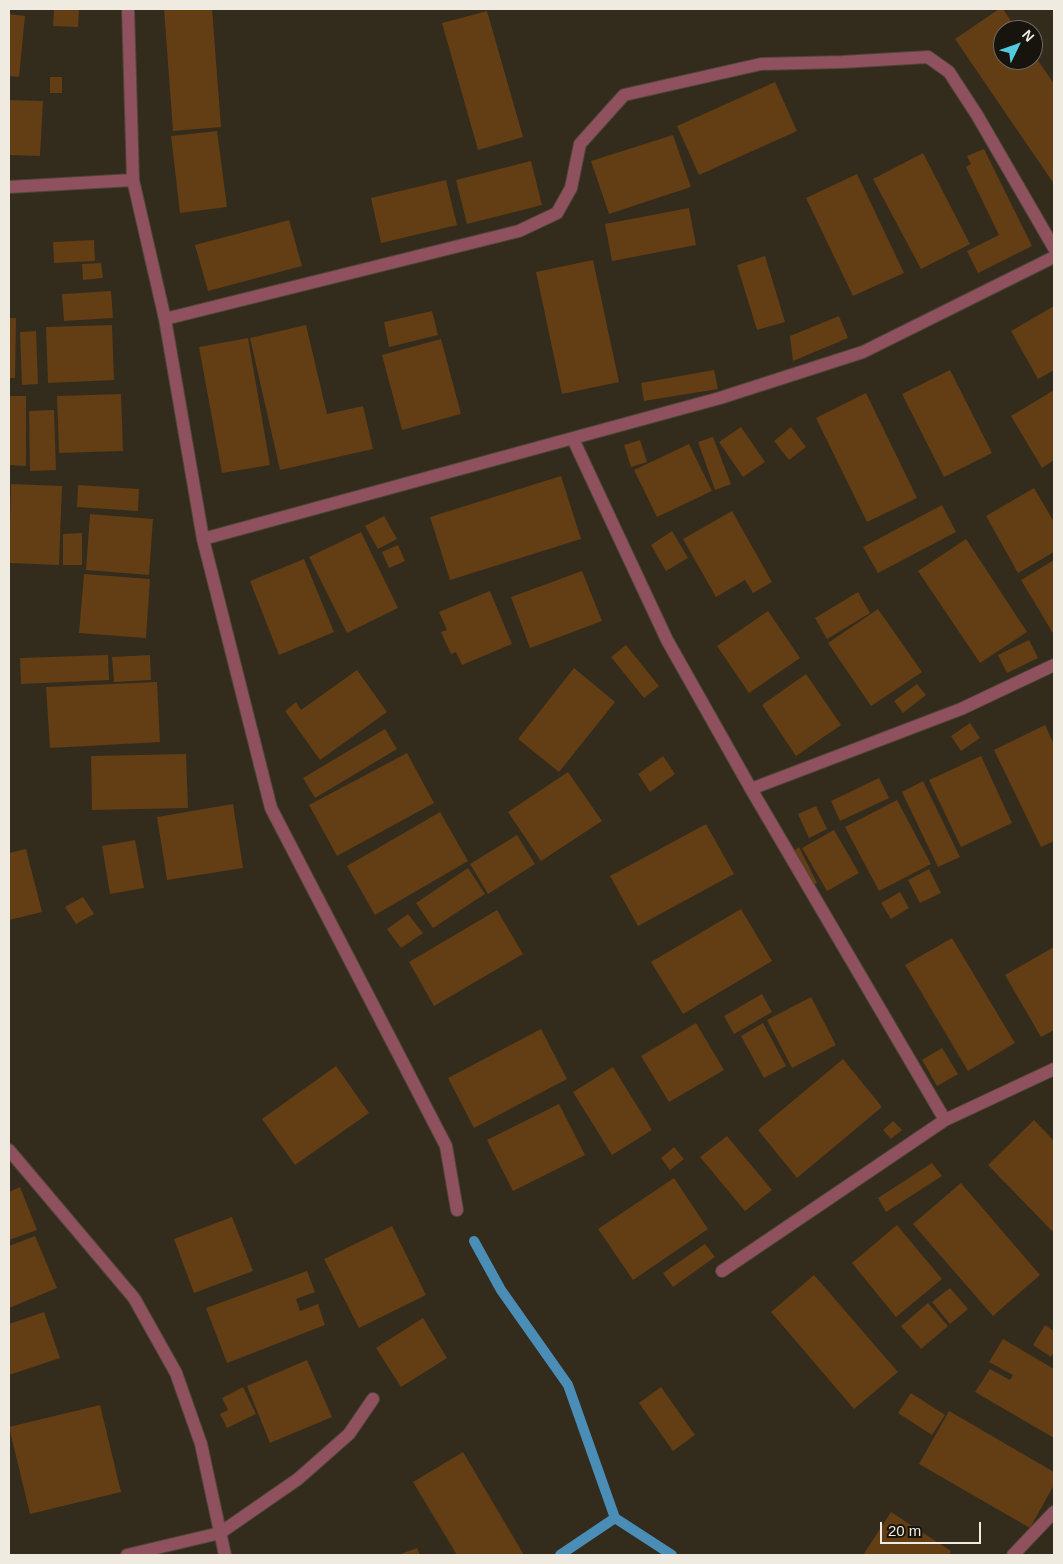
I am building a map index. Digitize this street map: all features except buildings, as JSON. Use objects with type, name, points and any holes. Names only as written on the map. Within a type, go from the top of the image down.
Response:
[{"type":"street","points":[[128,9],[133,180],[165,319],[203,539],[271,808],[446,1146],[457,1210]]},
{"type":"street","points":[[165,319],[519,231],[557,213],[571,188],[580,144],[624,95],[760,64],[928,57],[948,72],[977,115],[1054,248]]},
{"type":"street","points":[[9,187],[133,180]]},
{"type":"street","points":[[203,539],[720,398],[863,352],[1054,257]]},
{"type":"street","points":[[573,439],[667,640],[751,789],[945,1120]]},
{"type":"street","points":[[751,789],[961,709],[1054,665]]},
{"type":"street","points":[[722,1271],[945,1120],[1054,1069]]},
{"type":"street","points":[[9,1150],[134,1298],[176,1373],[201,1444],[225,1555]]},
{"type":"street","points":[[127,1555],[220,1533],[298,1479],[349,1434],[373,1399]]},
{"type":"street","points":[[1012,1555],[1054,1512]]},
{"type":"waterway","points":[[474,1241],[501,1290],[568,1385],[615,1518],[672,1555]]},
{"type":"waterway","points":[[560,1555],[615,1518]]}]
